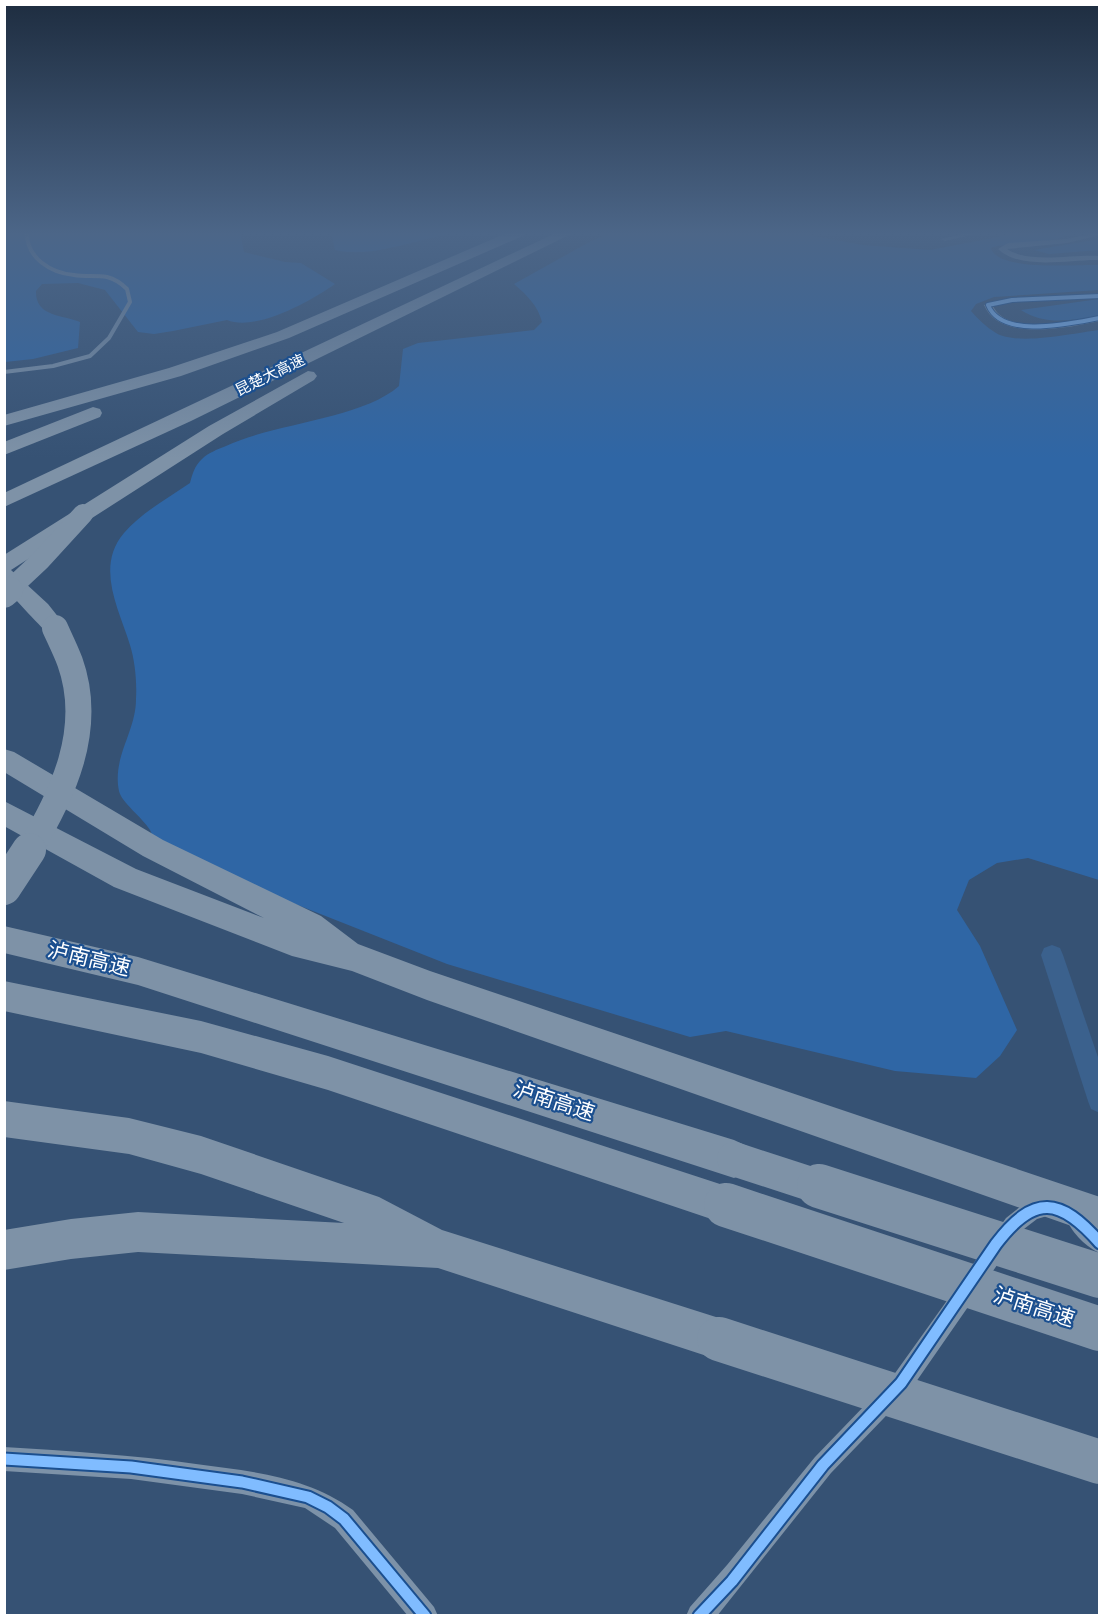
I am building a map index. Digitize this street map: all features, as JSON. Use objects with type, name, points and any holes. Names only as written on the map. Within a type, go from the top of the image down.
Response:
[{"type":"highway","points":[[4,449],[347,308]]},
{"type":"highway","name":"昆楚大高速","points":[[4,482],[381,308]]},
{"type":"highway","name":"昆楚大高速","points":[[4,501],[412,308]]},
{"type":"highway","points":[[4,565],[216,430],[398,323],[409,309]]},
{"type":"highway","points":[[4,421],[155,378],[284,335]]},
{"type":"highway","points":[[4,595],[40,561],[83,514]]},
{"type":"highway","points":[[4,575],[40,609],[67,649],[78,686],[80,718],[76,748],[60,792],[27,855],[4,888]]},
{"type":"highway","points":[[4,759],[153,848],[310,925],[354,957]]},
{"type":"highway","points":[[4,812],[79,855],[125,878],[303,946],[354,957],[427,985],[1100,1217]]},
{"type":"highway","name":"泸南高速","points":[[4,939],[149,974],[1100,1276]]},
{"type":"highway","name":"泸南高速","points":[[4,996],[201,1037],[328,1073],[1100,1329]]},
{"type":"highway","points":[[4,1119],[129,1136],[201,1155],[379,1216],[438,1248],[1100,1462]]},
{"type":"highway","points":[[4,1250],[71,1239],[138,1232],[438,1248]]},
{"type":"street","points":[[989,308],[994,315],[1023,327],[1036,329],[1100,318]]},
{"type":"street","points":[[699,1616],[736,1574],[823,1465],[901,1384],[992,1251],[1024,1213],[1042,1206],[1054,1208],[1076,1219],[1100,1243]]},
{"type":"street","points":[[4,1459],[131,1467],[242,1482],[308,1497],[328,1507],[344,1519],[425,1616]]},
{"type":"lane","points":[[4,372],[60,365],[96,353],[128,308]]},
{"type":"shaded area","points":[[5,308],[42,308],[51,314],[80,322],[78,348],[33,359],[5,362]]},
{"type":"shaded area","points":[[119,308],[295,308],[253,322],[239,323],[227,320],[154,334],[138,332]]},
{"type":"shaded area","points":[[536,308],[973,308],[971,311],[979,320],[996,333],[1006,337],[1046,338],[1099,330],[1099,880],[1028,858],[997,863],[969,880],[957,910],[980,946],[1017,1030],[1000,1056],[976,1078],[895,1071],[726,1031],[690,1037],[447,964],[153,848],[150,830],[121,795],[118,779],[119,767],[135,711],[136,692],[133,658],[116,603],[110,574],[115,546],[124,533],[147,512],[190,483],[197,464],[213,451],[246,438],[341,413],[383,397],[399,386],[403,349],[418,343],[534,330],[542,322]]},
{"type":"shaded area","points":[[1038,308],[1099,308],[1099,316],[1049,320],[1021,310]]},
{"type":"waterway","points":[[1052,955],[1100,1101]]},
{"type":"cycle path","points":[[989,308],[996,317],[1029,327],[1052,327],[1100,318]]},
{"type":"cycle path","points":[[699,1616],[748,1562],[823,1465],[883,1405],[901,1383],[996,1244],[1013,1223],[1031,1210],[1051,1207],[1070,1214],[1100,1243]]},
{"type":"cycle path","points":[[4,1459],[131,1467],[242,1482],[308,1497],[328,1507],[344,1519],[425,1616]]}]
